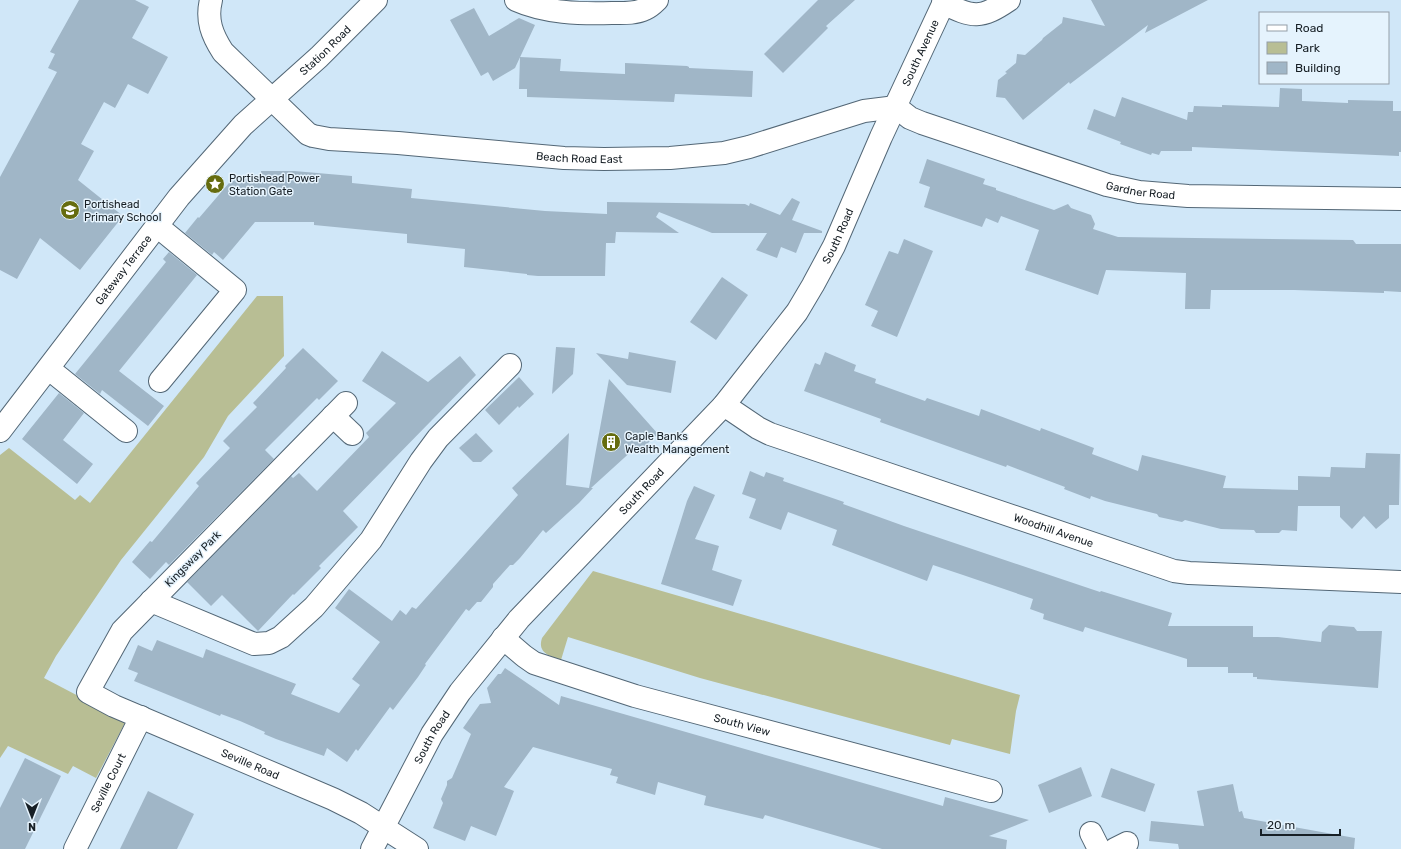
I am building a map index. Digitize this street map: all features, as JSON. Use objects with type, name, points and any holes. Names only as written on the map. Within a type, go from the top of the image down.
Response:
[{"type":"street","name":"Beach Road East","points":[[211,0],[209,24],[215,40],[228,58],[308,134],[320,138],[398,143],[564,158],[670,158],[724,153],[864,111],[896,107]]},
{"type":"street","name":"Station Road","points":[[272,99],[319,57],[376,0]]},
{"type":"street","points":[[516,0],[541,8],[603,14],[641,11],[657,0]]},
{"type":"street","points":[[944,2],[969,14],[981,14],[992,11],[1009,0]]},
{"type":"street","name":"South Avenue","points":[[896,107],[944,2]]},
{"type":"street","name":"Gateway Terrace","points":[[0,431],[49,369],[179,197],[243,125],[272,99]]},
{"type":"street","name":"Gardner Road","points":[[896,107],[910,118],[922,123],[1107,185],[1139,192],[1188,196],[1401,199]]},
{"type":"street","name":"South Road","points":[[372,849],[443,716],[460,692],[524,614],[724,404],[786,326],[809,292],[834,246],[896,107]]},
{"type":"street","points":[[157,226],[235,290],[160,381]]},
{"type":"street","points":[[151,601],[254,644],[269,643],[281,637],[314,607],[371,540],[421,461],[438,438],[510,366]]},
{"type":"street","points":[[49,369],[126,431]]},
{"type":"street","name":"Woodhill Avenue","points":[[724,404],[758,428],[770,434],[1174,571],[1401,582]]},
{"type":"street","name":"Kingsway Park","points":[[114,706],[88,692],[122,630],[339,410],[352,434]]},
{"type":"street","name":"South View","points":[[503,638],[534,663],[616,691],[991,791]]},
{"type":"street","name":"Seville Road","points":[[114,706],[333,799],[361,813],[383,827]]},
{"type":"street","name":"Seville Court","points":[[75,849],[141,717]]},
{"type":"street","points":[[383,827],[417,849]]},
{"type":"green space","points":[[257,296],[283,296],[284,356],[228,416],[204,457],[121,560],[56,656],[44,678],[126,721],[96,778],[73,766],[68,774],[8,746],[0,758],[0,455],[9,448],[75,500],[80,495],[90,503]]},
{"type":"green space","points":[[593,571],[1020,695],[1016,711],[1010,754],[952,739],[950,745],[700,678],[568,637],[561,660],[549,655],[541,647],[542,638]]},
{"type":"building","points":[[79,0],[135,0],[149,7],[132,38],[168,57],[148,94],[128,84],[115,108],[104,102],[81,144],[94,151],[78,180],[123,216],[80,270],[40,238],[17,279],[0,270],[0,177],[57,72],[48,68],[55,54],[50,52]]},
{"type":"building","points":[[818,0],[855,0],[826,26],[828,28],[783,73],[764,54]]},
{"type":"building","points":[[1091,0],[1208,0],[1145,33],[1148,25],[1070,84],[1069,82],[1023,120],[1005,98],[996,97],[998,80],[1016,63],[1017,54],[1025,55],[1062,23],[1063,17],[1105,26]]},
{"type":"building","points":[[474,8],[489,36],[519,18],[535,25],[515,68],[493,81],[488,72],[481,76],[450,20]]},
{"type":"building","points":[[520,57],[561,59],[560,71],[625,74],[625,63],[753,71],[752,97],[675,94],[674,102],[527,97],[527,89],[519,89]]},
{"type":"building","points":[[1280,88],[1302,89],[1302,101],[1348,103],[1348,100],[1393,101],[1393,111],[1401,111],[1401,152],[1399,152],[1399,156],[1192,147],[1192,151],[1161,151],[1159,155],[1152,153],[1151,155],[1120,144],[1121,142],[1087,129],[1094,109],[1115,117],[1122,97],[1187,120],[1188,112],[1193,112],[1194,106],[1222,107],[1222,105],[1279,107]]},
{"type":"building","points":[[927,159],[985,179],[983,184],[996,188],[996,190],[1054,210],[1068,204],[1071,208],[1091,215],[1095,224],[1093,229],[1118,237],[1353,240],[1356,244],[1401,244],[1401,292],[1211,290],[1210,309],[1185,309],[1186,273],[1106,270],[1098,295],[1025,270],[1039,230],[1001,216],[998,223],[986,218],[982,227],[924,207],[930,187],[919,183]]},
{"type":"building","points":[[261,171],[294,171],[352,176],[352,183],[412,189],[411,198],[545,211],[607,214],[607,202],[745,204],[749,206],[750,203],[780,215],[792,198],[800,202],[792,220],[822,231],[822,233],[804,233],[796,253],[781,247],[777,258],[756,250],[767,233],[712,233],[659,212],[656,217],[679,233],[616,232],[615,243],[606,243],[605,276],[538,276],[464,267],[465,249],[407,243],[407,234],[314,225],[314,222],[255,222],[223,260],[214,252],[212,255],[185,233],[229,183],[243,176],[261,176]]},
{"type":"building","points":[[904,239],[933,251],[897,337],[871,326],[878,311],[865,305],[889,251],[898,254]]},
{"type":"building","points":[[169,252],[197,275],[119,371],[164,406],[148,426],[102,390],[100,394],[75,374],[166,262],[163,259]]},
{"type":"building","points":[[722,277],[748,295],[716,340],[690,322]]},
{"type":"building","points":[[556,347],[575,348],[573,374],[552,394]]},
{"type":"building","points":[[303,348],[338,381],[319,400],[317,398],[265,450],[274,459],[169,565],[166,562],[150,579],[132,562],[150,541],[152,542],[199,486],[196,483],[230,448],[223,441],[257,407],[253,403],[286,368],[285,366]]},
{"type":"building","points":[[382,351],[428,382],[460,356],[476,375],[343,511],[358,527],[319,566],[321,568],[294,595],[293,594],[258,631],[222,595],[211,606],[187,582],[291,476],[293,478],[299,473],[317,491],[369,437],[366,433],[396,403],[362,381]]},
{"type":"building","points":[[629,352],[676,361],[671,393],[627,385],[596,353],[628,359]]},
{"type":"building","points":[[825,352],[856,365],[854,371],[876,379],[875,383],[925,401],[927,398],[979,416],[981,409],[1040,431],[1041,428],[1094,448],[1092,454],[1138,471],[1142,455],[1226,476],[1223,488],[1298,490],[1298,476],[1330,477],[1331,467],[1365,468],[1366,453],[1400,454],[1399,505],[1389,505],[1389,518],[1376,529],[1364,516],[1352,529],[1340,517],[1340,506],[1298,506],[1297,531],[1282,530],[1279,533],[1256,533],[1254,530],[1221,529],[1185,520],[1182,522],[1159,517],[1157,514],[1091,496],[1090,499],[1064,489],[1065,487],[1007,465],[1006,467],[880,422],[881,419],[804,391],[815,363],[820,365]]},
{"type":"building","points":[[519,377],[534,394],[519,408],[518,406],[499,425],[485,410]]},
{"type":"building","points":[[609,379],[658,434],[638,452],[635,448],[591,488],[593,488],[579,503],[546,533],[543,530],[520,558],[513,565],[510,565],[493,584],[493,587],[481,602],[477,602],[469,611],[466,609],[393,710],[390,707],[358,751],[356,749],[347,762],[327,748],[324,756],[276,739],[264,734],[265,732],[240,721],[221,714],[220,716],[134,681],[138,673],[128,669],[138,645],[152,651],[157,640],[203,658],[206,649],[296,684],[291,694],[339,713],[360,685],[352,679],[380,642],[335,608],[349,589],[392,621],[400,610],[406,615],[412,607],[416,609],[518,495],[512,488],[569,433],[566,485],[589,488]]},
{"type":"building","points":[[59,393],[84,413],[63,440],[93,464],[77,484],[22,439]]},
{"type":"building","points":[[476,433],[493,451],[481,462],[473,462],[459,448]]},
{"type":"building","points":[[750,471],[764,477],[766,472],[784,478],[783,481],[844,502],[843,504],[904,526],[1100,592],[1101,591],[1172,613],[1168,626],[1253,626],[1253,637],[1278,637],[1321,642],[1322,632],[1329,625],[1354,627],[1357,631],[1382,631],[1378,688],[1257,679],[1257,677],[1253,677],[1253,673],[1228,673],[1228,667],[1187,667],[1187,659],[1085,627],[1083,632],[1043,619],[1044,614],[1030,609],[1033,599],[933,565],[927,581],[832,545],[837,530],[788,512],[781,530],[749,518],[756,499],[742,494]]},
{"type":"building","points":[[694,486],[715,495],[695,539],[719,546],[712,570],[742,580],[733,606],[661,584],[687,501]]},
{"type":"building","points":[[505,668],[559,705],[561,696],[943,806],[945,797],[1029,820],[989,836],[1007,840],[1006,849],[882,849],[765,815],[763,819],[704,805],[706,796],[658,782],[655,795],[616,783],[618,777],[610,775],[612,769],[533,747],[504,787],[514,791],[496,836],[471,826],[465,841],[433,828],[443,803],[441,799],[447,785],[447,781],[452,778],[471,734],[463,728],[480,704],[491,703],[487,688]]},
{"type":"building","points":[[25,758],[61,776],[25,849],[0,849],[0,808]]},
{"type":"building","points":[[1081,767],[1092,796],[1049,813],[1038,785]]},
{"type":"building","points":[[1111,768],[1155,784],[1145,812],[1101,797]]},
{"type":"building","points":[[1233,784],[1239,812],[1242,811],[1244,818],[1355,838],[1354,849],[1179,849],[1178,844],[1149,841],[1151,821],[1204,826],[1197,791]]},
{"type":"building","points":[[148,791],[194,814],[177,849],[120,849]]},
{"type":"place","name":"Portishead Power Station Gate","points":[[215,184]]},
{"type":"place","name":"Portishead Primary School","points":[[70,210]]},
{"type":"place","name":"Caple Banks Wealth Management","points":[[611,442]]}]
